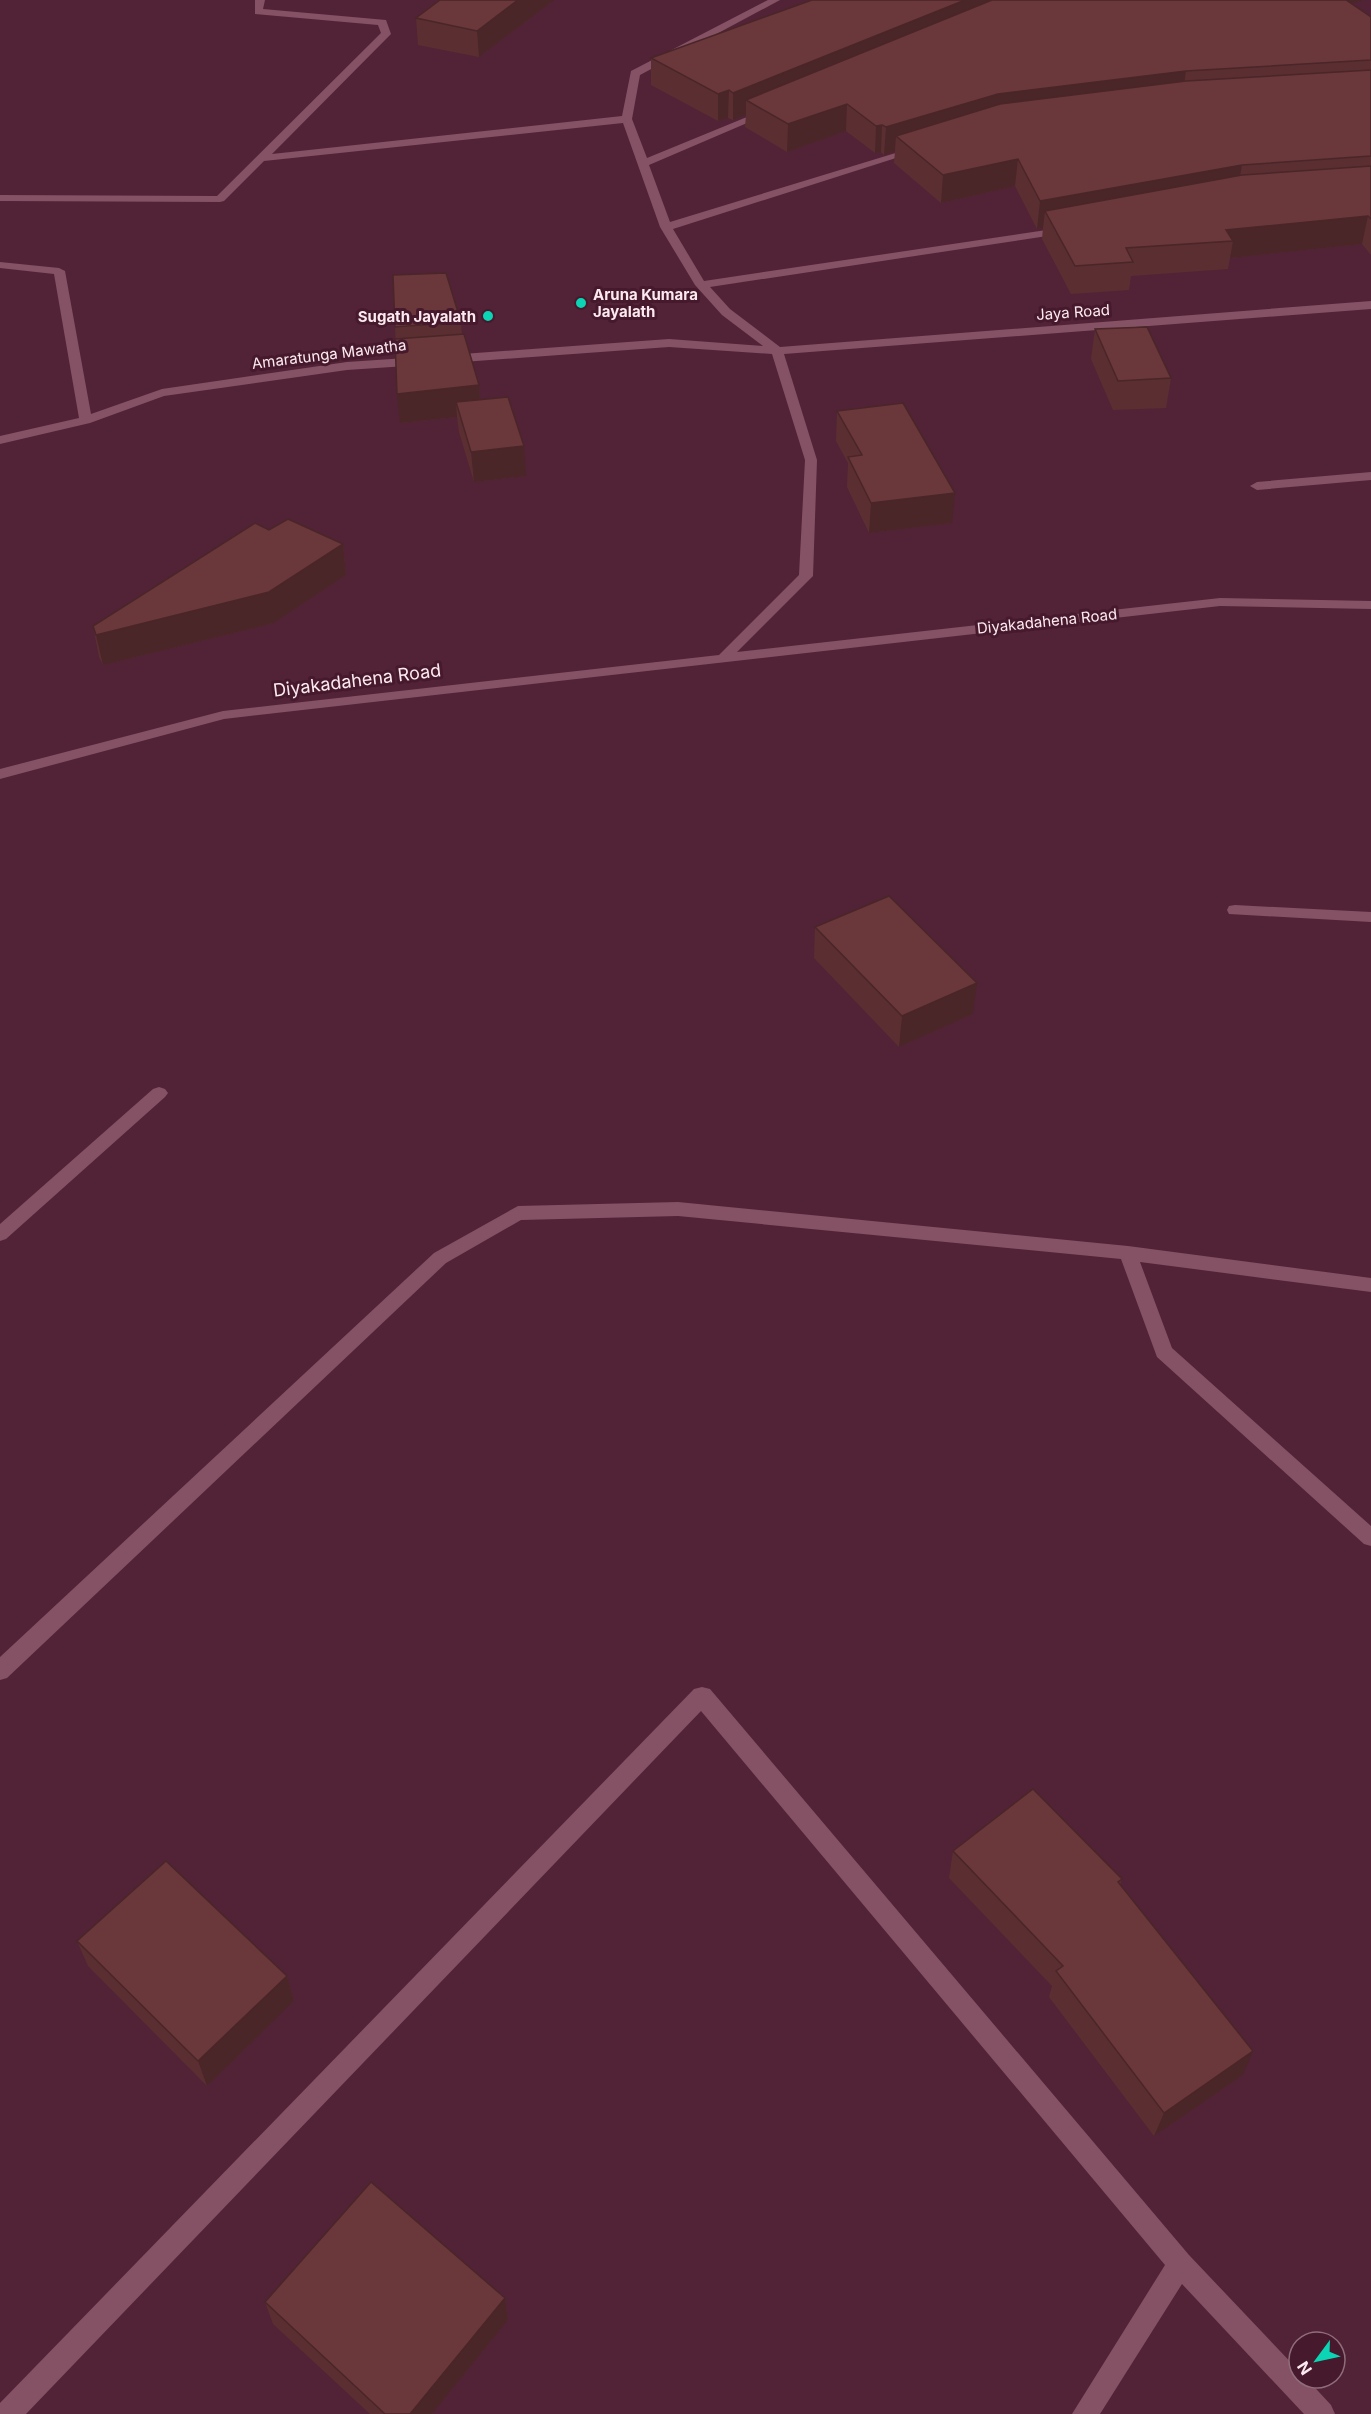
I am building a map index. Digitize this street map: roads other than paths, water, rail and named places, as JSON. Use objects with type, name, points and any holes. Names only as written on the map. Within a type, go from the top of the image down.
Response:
[{"type":"street","points":[[0,198],[220,199],[386,34],[382,22],[258,12],[260,0]]},
{"type":"street","points":[[724,657],[806,576],[811,460],[777,351],[726,312],[701,285],[666,227],[645,163],[627,119],[635,73],[775,0]]},
{"type":"street","points":[[645,163],[777,109]]},
{"type":"street","points":[[262,158],[627,119]]},
{"type":"street","points":[[666,227],[928,147]]},
{"type":"street","points":[[701,285],[1074,229]]},
{"type":"street","points":[[0,265],[59,271],[86,420]]},
{"type":"street","name":"Jaya Road","points":[[777,351],[1371,306]]},
{"type":"street","name":"Amaratunga Mawatha","points":[[0,441],[86,420],[162,393],[347,366],[669,343],[777,351]]},
{"type":"street","points":[[1257,486],[1371,476]]},
{"type":"street","name":"Diyakadahena Road","points":[[0,774],[223,715],[1220,602],[1371,605]]},
{"type":"street","points":[[1235,909],[1371,917]]},
{"type":"street","points":[[0,1234],[159,1093]]},
{"type":"street","points":[[0,1671],[440,1258],[518,1213],[678,1209],[1128,1253],[1371,1285]]},
{"type":"street","points":[[1128,1253],[1164,1352],[1371,1538]]},
{"type":"street","points":[[8,2414],[702,1696],[1180,2264],[1322,2414]]},
{"type":"street","points":[[1085,2414],[1180,2264]]},
{"type":"place","name":"Aruna Kumara Jayalath","points":[[581,303]]},
{"type":"place","name":"Sugath Jayalath","points":[[488,316]]}]
